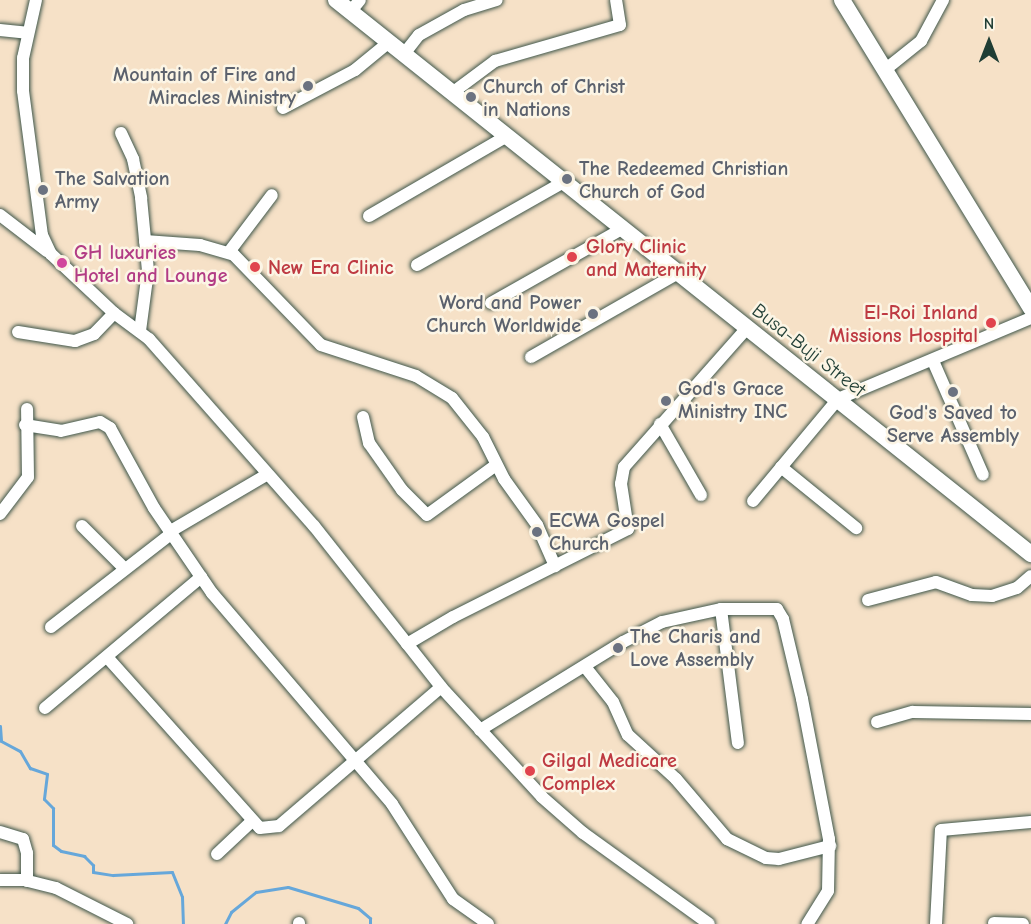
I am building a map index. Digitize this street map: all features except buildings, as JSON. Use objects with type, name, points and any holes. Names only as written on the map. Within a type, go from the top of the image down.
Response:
[{"type":"street","points":[[36,0],[27,33],[23,91],[42,235],[51,254]]},
{"type":"street","name":"Busa-Buji Street","points":[[336,0],[355,6],[389,42],[1031,554]]},
{"type":"street","points":[[404,54],[419,35],[464,10],[496,0]]},
{"type":"street","points":[[452,93],[495,61],[620,25],[616,0]]},
{"type":"street","points":[[842,0],[1031,309]]},
{"type":"street","points":[[886,69],[921,41],[943,0]]},
{"type":"street","points":[[0,30],[27,33]]},
{"type":"street","points":[[283,108],[356,70],[389,42]]},
{"type":"street","points":[[121,133],[138,174],[145,241],[148,289],[140,331]]},
{"type":"street","points":[[369,216],[507,136]]},
{"type":"street","points":[[417,265],[564,182]]},
{"type":"street","points":[[229,252],[272,195]]},
{"type":"street","points":[[2,220],[51,254],[114,313],[140,331],[266,475],[314,526],[441,687],[560,814],[709,924]]},
{"type":"street","points":[[491,303],[622,228]]},
{"type":"street","points":[[145,241],[200,245],[229,252],[248,265],[321,345],[416,376],[452,398],[483,437],[496,465],[537,525],[555,566]]},
{"type":"street","points":[[531,357],[678,273]]},
{"type":"street","points":[[18,332],[75,341],[94,334],[114,313]]},
{"type":"street","points":[[753,501],[838,399],[1031,318]]},
{"type":"street","points":[[406,644],[453,617],[628,529],[621,484],[624,467],[747,328]]},
{"type":"street","points":[[933,361],[983,475]]},
{"type":"street","points":[[0,514],[28,477],[25,424],[27,409]]},
{"type":"street","points":[[363,417],[369,443],[402,490],[427,515],[496,465]]},
{"type":"street","points":[[25,424],[61,431],[96,422],[105,424],[170,533],[201,578],[354,759],[415,836],[453,899],[488,924]]},
{"type":"street","points":[[660,424],[701,495]]},
{"type":"street","points":[[781,467],[856,528]]},
{"type":"street","points":[[51,627],[170,533],[266,475]]},
{"type":"street","points":[[82,526],[124,568]]},
{"type":"street","points":[[868,600],[936,582],[972,595],[992,596],[1017,588],[1031,576]]},
{"type":"street","points":[[45,708],[201,578]]},
{"type":"street","points":[[480,730],[586,668],[623,642],[662,622],[721,609],[771,606],[777,609],[783,619],[820,785],[830,846],[828,891],[807,924]]},
{"type":"street","points":[[721,609],[738,743]]},
{"type":"street","points":[[107,657],[260,828],[279,826],[354,759],[441,687]]},
{"type":"street","points":[[586,668],[613,702],[628,735],[676,779],[727,839],[766,858],[779,859],[830,846]]},
{"type":"street","points":[[877,722],[913,712],[1031,714]]},
{"type":"street","points":[[217,854],[252,821]]},
{"type":"street","points":[[936,924],[941,830],[1031,822]]},
{"type":"street","points":[[0,832],[23,839],[27,853],[27,881]]},
{"type":"street","points":[[0,880],[27,881],[80,898],[127,924]]},
{"type":"street","points":[[994,922],[1023,924]]},
{"type":"waterway","points":[[0,726],[1,741],[20,751],[30,768],[47,774],[44,799],[53,808],[53,845],[61,851],[84,856],[93,865],[93,872],[113,875],[172,872],[182,897],[183,924]]},
{"type":"waterway","points":[[225,924],[231,912],[256,892],[288,887],[358,908],[370,918],[370,924]]},
{"type":"place","name":"Mountain of Fire and Miracles Ministry","points":[[308,86]]},
{"type":"place","name":"Church of Christ in Nations","points":[[471,97]]},
{"type":"place","name":"The Redeemed Christian Church of God","points":[[567,179]]},
{"type":"place","name":"The Salvation Army","points":[[43,190]]},
{"type":"place","name":"Glory Clinic and Maternity","points":[[572,257]]},
{"type":"place","name":"GH luxuries Hotel and Lounge","points":[[62,263]]},
{"type":"place","name":"New Era Clinic","points":[[255,267]]},
{"type":"place","name":"Word and Power Church Worldwide","points":[[593,314]]},
{"type":"place","name":"El-Roi Inland Missions Hospital","points":[[991,323]]},
{"type":"place","name":"God's Saved to Serve Assembly","points":[[953,392]]},
{"type":"place","name":"God's Grace Ministry INC","points":[[666,401]]},
{"type":"place","name":"ECWA Gospel Church","points":[[537,532]]},
{"type":"place","name":"The Charis and Love Assembly","points":[[618,648]]},
{"type":"place","name":"Gilgal Medicare Complex","points":[[530,771]]}]
